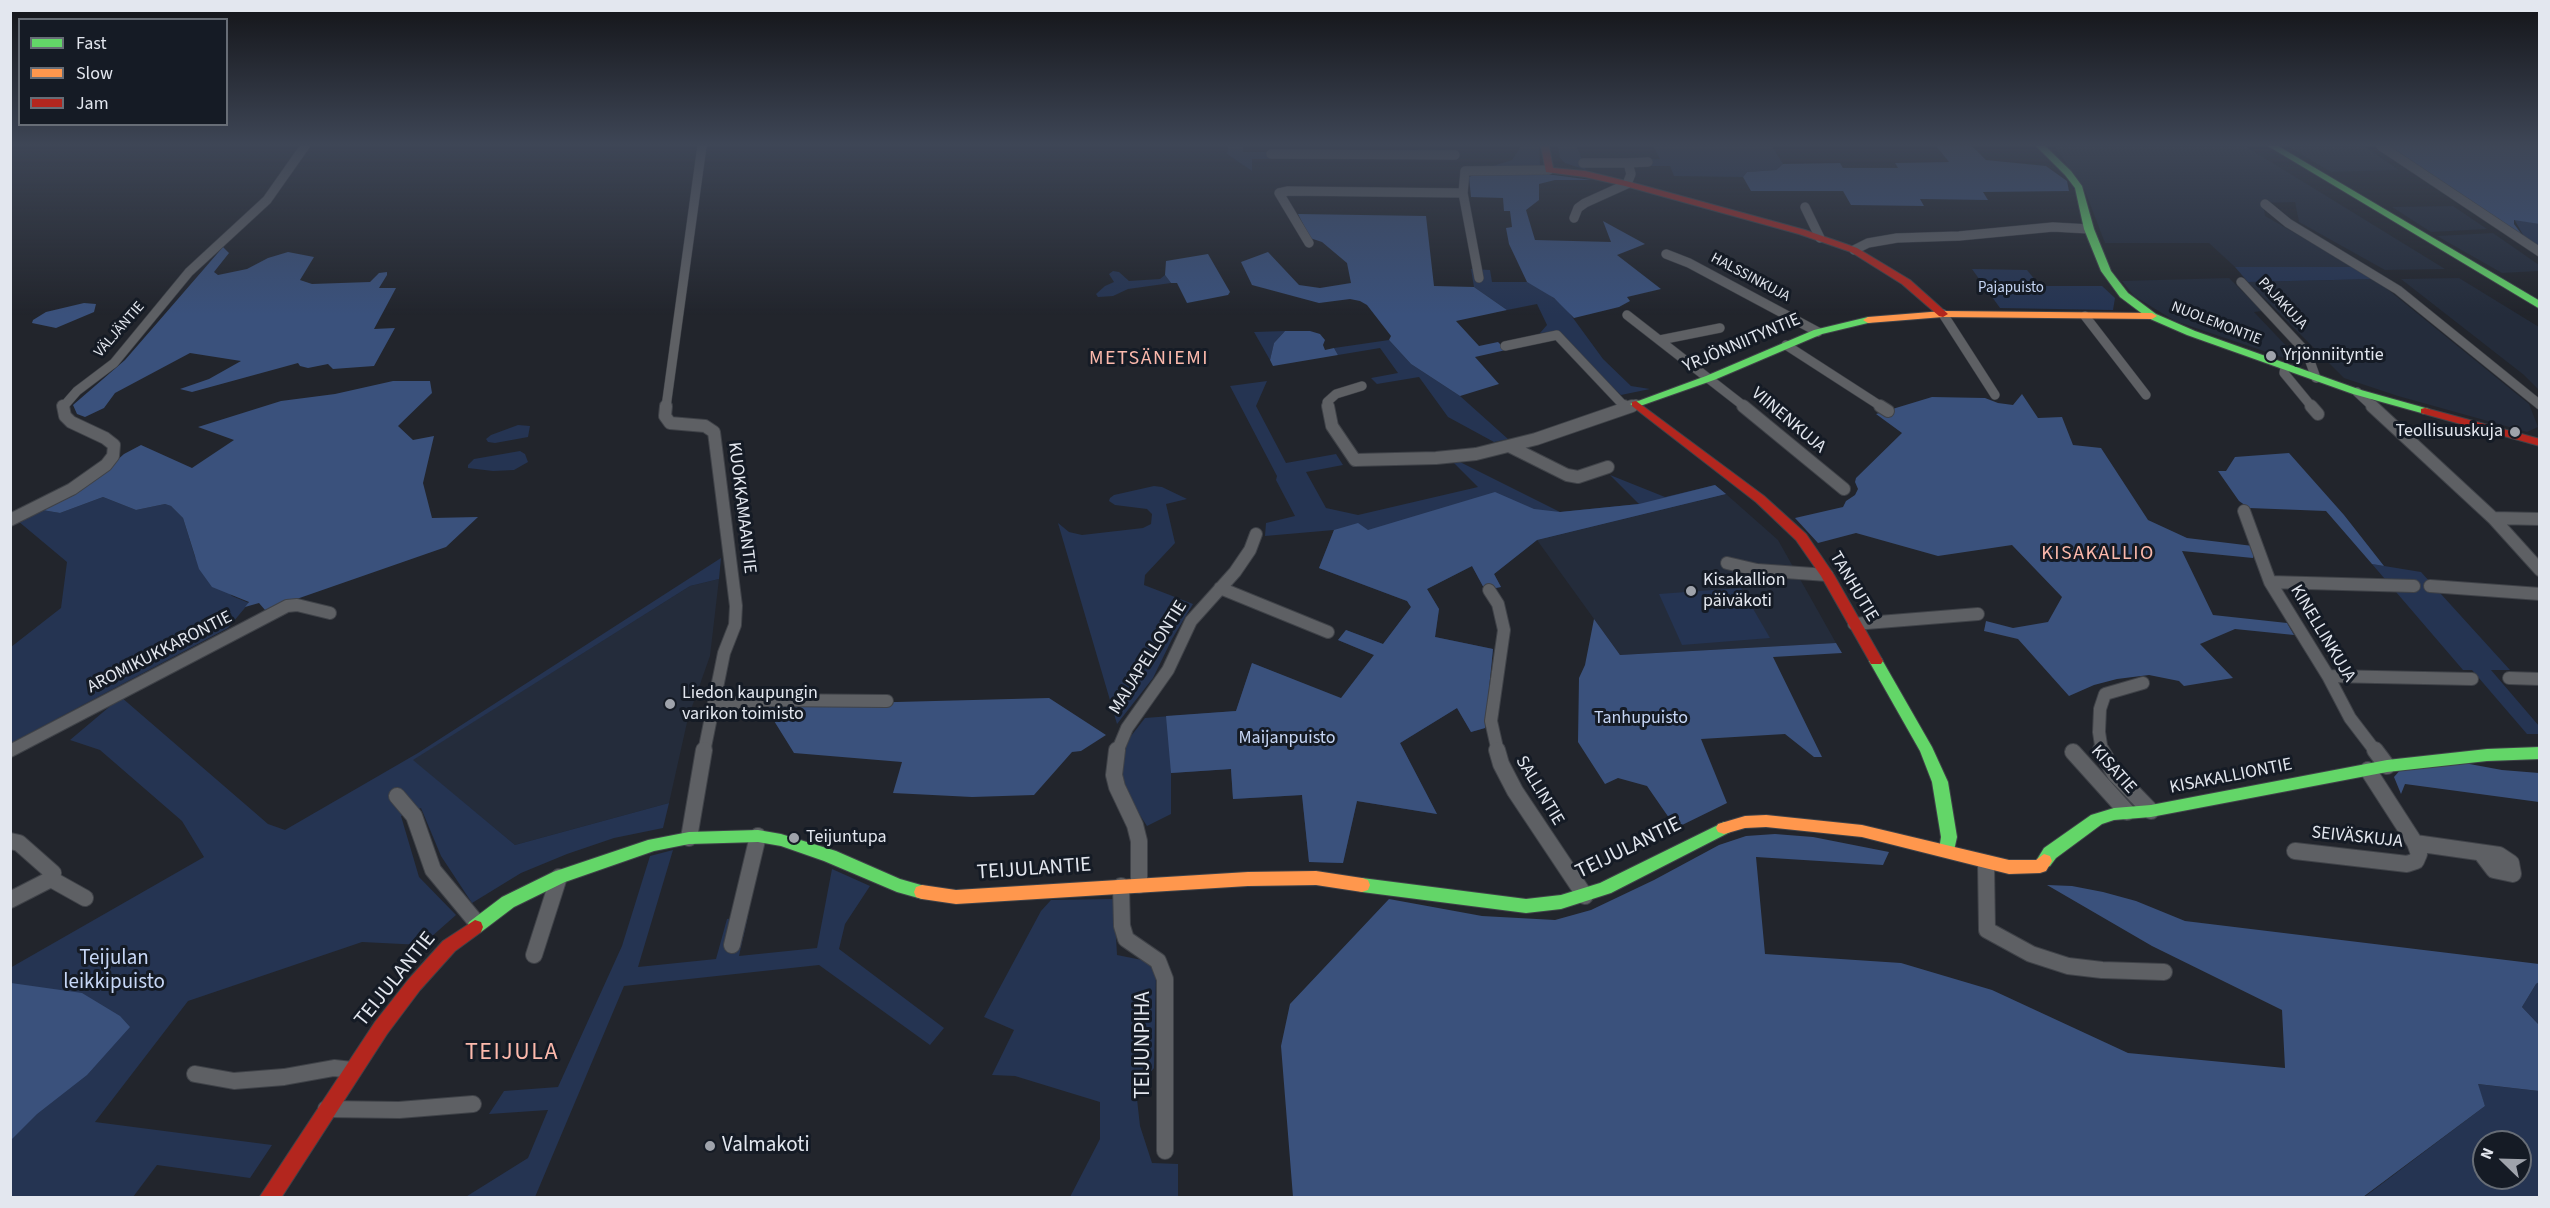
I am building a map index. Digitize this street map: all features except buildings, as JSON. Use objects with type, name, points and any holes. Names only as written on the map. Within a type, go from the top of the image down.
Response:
[{"type":"main road","points":[[1693,202],[1820,238],[1854,250],[1906,282],[1943,314]]},
{"type":"main road","name":"NUOLEMONTIE","points":[[2082,202],[2089,229],[2106,271],[2130,301],[2152,316],[2191,333],[2358,392],[2540,443]]},
{"type":"main road","points":[[2366,202],[2540,306]]},
{"type":"main road","name":"YRJÖNNIITYNTIE","points":[[1631,406],[1710,378],[1818,332],[1874,318],[1943,314],[2152,316]]},
{"type":"main road","name":"TANHUTIE","points":[[1631,406],[1779,515],[1802,537],[1827,575],[1927,751],[1940,782],[1949,837],[1947,850]]},
{"type":"main road","name":"KISAKALLIONTIE","points":[[1947,850],[1986,863],[2009,867],[2040,866],[2050,853],[2097,819],[2151,811],[2387,766],[2487,755],[2540,753]]},
{"type":"main road","name":"TEIJULANTIE","points":[[269,1197],[381,1028],[424,972],[472,918],[559,877],[654,845],[689,838],[758,836],[800,845],[916,891],[946,896],[1316,878],[1518,906],[1543,905],[1585,896],[1605,888],[1716,830],[1745,822],[1777,822],[1862,831],[1947,850]]},
{"type":"street","name":"VÄLJÄNTIE","points":[[10,520],[72,489],[106,465],[113,456],[114,445],[105,438],[71,422],[65,416],[63,406],[114,363],[189,272],[264,202]]},
{"type":"street","name":"KUOKKAMAANTIE","points":[[689,838],[694,799],[724,653],[735,626],[736,606],[714,432],[705,426],[670,423],[664,413],[694,202]]},
{"type":"street","points":[[1285,202],[1309,243]]},
{"type":"street","points":[[1465,202],[1479,278]]},
{"type":"street","points":[[1574,218],[1578,208],[1586,202]]},
{"type":"street","points":[[2466,202],[2540,252]]},
{"type":"street","points":[[2265,204],[2288,223],[2398,290],[2540,405]]},
{"type":"street","points":[[1805,207],[1820,238]]},
{"type":"street","points":[[1854,250],[1868,243],[1897,238],[1967,235],[2053,226],[2089,229]]},
{"type":"street","name":"HALSSINKUJA","points":[[1666,254],[1689,263],[1818,332]]},
{"type":"street","name":"PAJAKUJA","points":[[2241,282],[2307,353],[2316,378]]},
{"type":"street","points":[[1943,314],[1995,394]]},
{"type":"street","name":"VIINENKUJA","points":[[1627,315],[1710,378],[1844,489]]},
{"type":"street","points":[[2085,316],[2146,395]]},
{"type":"street","points":[[1660,340],[1720,328]]},
{"type":"street","points":[[1505,346],[1557,335],[1631,406]]},
{"type":"street","points":[[1786,345],[1888,411]]},
{"type":"street","points":[[2285,367],[2284,373],[2318,414]]},
{"type":"street","name":"YRJÖNNIITYNTIE","points":[[1362,386],[1336,394],[1327,402],[1332,426],[1355,460],[1436,458],[1476,454],[1510,447],[1631,406]]},
{"type":"street","points":[[2358,392],[2493,518],[2540,570]]},
{"type":"street","points":[[1510,447],[1567,475],[1578,477],[1608,467]]},
{"type":"street","name":"KINELLINKUJA","points":[[2244,511],[2270,582],[2328,676],[2350,718],[2387,766]]},
{"type":"street","points":[[2493,518],[2540,519]]},
{"type":"street","name":"MAIJAPELLONTIE","points":[[1139,885],[1139,841],[1135,825],[1117,787],[1114,768],[1117,749],[1127,728],[1168,670],[1191,621],[1235,572],[1250,550],[1256,534]]},
{"type":"street","points":[[1728,563],[1757,570],[1827,575]]},
{"type":"street","points":[[2270,582],[2414,585]]},
{"type":"street","points":[[2430,586],[2540,594]]},
{"type":"street","points":[[1220,588],[1328,632]]},
{"type":"street","name":"SALLINTIE","points":[[1489,590],[1498,604],[1504,630],[1491,721],[1501,764],[1515,791],[1585,896]]},
{"type":"street","name":"AROMIKUKKARONTIE","points":[[10,751],[287,606],[297,605],[330,613]]},
{"type":"street","points":[[1854,624],[1978,614]]},
{"type":"street","points":[[2328,676],[2472,679]]},
{"type":"street","points":[[2510,678],[2540,679]]},
{"type":"street","points":[[2143,683],[2105,694],[2100,709],[2099,732],[2101,751],[2115,774],[2151,811]]},
{"type":"street","points":[[714,705],[766,700],[886,701]]},
{"type":"street","name":"KISATIE","points":[[2073,752],[2127,813]]},
{"type":"street","name":"SEIVÄSKUJA","points":[[2295,850],[2407,864],[2416,861],[2419,854],[2415,843],[2368,770]]},
{"type":"street","points":[[397,796],[414,816],[433,870],[472,918]]},
{"type":"street","points":[[732,945],[758,836]]},
{"type":"street","points":[[10,841],[19,843],[53,873],[51,879],[10,900]]},
{"type":"street","points":[[2415,843],[2481,853]]},
{"type":"street","points":[[1986,863],[1987,930],[2031,954],[2075,967],[2164,972]]},
{"type":"street","points":[[534,955],[559,877]]},
{"type":"street","points":[[51,879],[85,898]]},
{"type":"street","name":"TEIJUNPIHA","points":[[1121,886],[1122,926],[1126,939],[1158,961],[1165,979],[1165,1151]]},
{"type":"street","points":[[195,1074],[234,1081],[266,1079],[334,1068],[352,1070]]},
{"type":"street","points":[[326,1109],[399,1110],[472,1104]]},
{"type":"shaded area","points":[[2089,202],[2283,202],[2263,203],[2265,216],[2354,267],[2235,267],[2209,243],[2105,243]]},
{"type":"shaded area","points":[[2295,202],[2337,202],[2445,269],[2385,270],[2299,222]]},
{"type":"shaded area","points":[[2453,206],[2487,229],[2431,232],[2392,207]]},
{"type":"shaded area","points":[[2493,233],[2539,265],[2539,271],[2502,273],[2437,236]]},
{"type":"shaded area","points":[[2229,278],[2262,311],[2254,312],[2294,354],[2290,360],[2175,321],[2134,296],[2122,281]]},
{"type":"shaded area","points":[[2459,278],[2539,327],[2539,390],[2524,375],[2401,279]]},
{"type":"shaded area","points":[[2375,279],[2529,404],[2538,427],[2527,432],[2398,396],[2344,378],[2248,282]]},
{"type":"shaded area","name":"Kisakallion päiväkoti","points":[[1726,494],[1778,540],[1836,643],[1620,655],[1537,540]]},
{"type":"shaded area","points":[[719,579],[710,656],[688,718],[669,803],[515,845],[412,760],[690,586]]},
{"type":"green space","points":[[1503,202],[1536,202],[1526,210],[1535,240],[1611,242],[1603,221],[1645,244],[1617,255],[1661,289],[1627,297],[1630,301],[1619,307],[1574,318],[1554,298],[1527,282],[1509,244],[1506,228],[1512,227],[1510,211],[1504,211]]},
{"type":"green space","points":[[1849,202],[1922,202],[1924,206],[1851,205]]},
{"type":"green space","points":[[2472,202],[2539,202],[2539,224],[2514,220],[2514,224],[2526,240]]},
{"type":"green space","points":[[1298,214],[1426,216],[1434,286],[1474,287],[1507,310],[1456,321],[1479,346],[1498,342],[1506,350],[1475,357],[1499,384],[1460,396],[1411,364],[1389,340],[1391,336],[1367,305],[1360,301],[1350,299],[1319,303],[1252,285],[1241,262],[1268,252],[1299,285],[1320,288],[1351,283],[1347,263],[1322,242],[1310,238]]},
{"type":"green space","points":[[2514,219],[2539,224],[2539,248],[2526,240]]},
{"type":"green space","points":[[223,247],[229,253],[214,272],[218,275],[247,269],[268,258],[288,252],[314,257],[300,280],[312,284],[370,282],[379,273],[387,272],[379,288],[396,288],[374,329],[395,328],[374,366],[333,369],[328,364],[308,368],[298,363],[192,392],[180,389],[209,379],[241,361],[190,353],[115,393],[104,408],[85,417],[77,414],[73,405],[125,360]]},
{"type":"green space","points":[[1208,254],[1230,292],[1228,295],[1187,303],[1177,283],[1171,283],[1165,275],[1166,261]]},
{"type":"green space","points":[[2235,267],[2354,267],[2375,279],[2248,282]]},
{"type":"green space","points":[[1471,269],[1490,270],[1492,282],[1527,282],[1541,288],[1565,307],[1603,359],[1631,386],[1650,389],[1621,395],[1593,369],[1560,332],[1540,333],[1547,325],[1537,304],[1507,310],[1474,287]]},
{"type":"green space","name":"Pajapuisto","points":[[1972,269],[2027,270],[2040,286],[2102,286],[2115,298],[2113,310],[2000,308]]},
{"type":"green space","points":[[1113,271],[1119,272],[1129,281],[1160,279],[1165,275],[1171,283],[1128,289],[1113,296],[1098,297],[1096,294],[1114,282],[1109,274]]},
{"type":"green space","points":[[84,303],[96,304],[94,312],[56,328],[32,323],[46,312]]},
{"type":"green space","points":[[1285,331],[1274,343],[1270,360],[1254,332]]},
{"type":"green space","points":[[1285,331],[1310,331],[1320,334],[1325,340],[1323,345],[1325,350],[1334,348],[1338,355],[1273,366],[1270,360],[1274,343]]},
{"type":"green space","points":[[1389,340],[1411,364],[1460,396],[1508,439],[1494,442],[1448,417],[1419,377],[1377,384],[1371,378],[1398,373],[1380,348],[1338,355],[1334,348]]},
{"type":"green space","points":[[393,381],[430,381],[432,393],[398,426],[413,440],[434,436],[423,483],[432,518],[478,517],[446,547],[265,610],[259,603],[245,607],[249,602],[212,587],[199,569],[183,518],[171,506],[165,504],[136,510],[103,497],[60,513],[42,510],[98,477],[124,454],[141,445],[192,468],[234,440],[198,427],[281,401],[335,394]]},
{"type":"green space","name":"Maijanpuisto","points":[[1267,381],[1256,406],[1286,463],[1336,454],[1343,465],[1306,472],[1326,508],[1358,515],[1478,487],[1453,462],[1460,462],[1560,512],[1639,504],[1610,475],[1665,497],[1715,485],[1726,494],[1537,540],[1494,574],[1501,587],[1485,590],[1472,566],[1427,589],[1439,609],[1435,637],[1493,649],[1485,728],[1471,732],[1457,708],[1400,743],[1437,814],[1357,801],[1343,863],[1309,862],[1302,795],[1233,799],[1231,769],[1171,773],[1171,814],[1147,826],[1128,797],[1123,783],[1121,769],[1123,753],[1131,736],[1145,718],[1236,711],[1252,663],[1341,699],[1374,655],[1338,640],[1346,630],[1383,644],[1411,607],[1407,601],[1319,568],[1334,530],[1265,536],[1266,523],[1295,516],[1230,386]]},
{"type":"green space","points":[[2022,394],[2038,418],[2062,417],[2073,445],[2101,448],[2148,520],[2187,538],[2253,546],[2253,558],[2182,551],[2213,615],[2287,623],[2294,635],[2235,629],[2200,644],[2233,678],[2184,686],[2179,681],[2149,675],[2094,685],[2069,696],[2018,639],[1984,631],[1986,621],[2013,628],[2048,622],[2062,597],[2012,545],[1938,556],[1856,533],[1818,543],[1795,518],[1843,507],[1846,501],[1855,495],[1858,489],[1856,478],[1902,433],[1876,414],[1932,397],[1985,398],[2013,405]]},
{"type":"green space","points":[[518,425],[530,426],[528,437],[495,443],[488,442],[486,439],[491,435]]},
{"type":"green space","points":[[520,451],[525,454],[528,462],[514,470],[493,471],[468,468],[474,459]]},
{"type":"green space","points":[[2289,453],[2344,515],[2384,566],[2372,564],[2326,511],[2249,508],[2239,501],[2218,471],[2226,471],[2235,457]]},
{"type":"green space","name":"Maijanpuisto","points":[[1715,485],[1726,494],[1537,540],[1494,574],[1501,587],[1485,590],[1472,566],[1427,589],[1439,609],[1435,637],[1493,649],[1485,728],[1471,732],[1457,708],[1400,743],[1437,814],[1357,801],[1343,863],[1309,862],[1302,795],[1233,799],[1231,769],[1171,773],[1166,716],[1236,711],[1252,663],[1341,698],[1374,655],[1338,640],[1346,630],[1383,644],[1411,607],[1407,601],[1319,568],[1334,530],[1358,523],[1368,530],[1495,492],[1534,509],[1560,512],[1639,504]]},
{"type":"green space","points":[[1154,486],[1162,487],[1187,499],[1166,504],[1175,543],[1145,575],[1144,585],[1193,604],[1172,639],[1153,678],[1117,724],[1058,523],[1069,532],[1082,535],[1143,528],[1151,524],[1152,514],[1147,509],[1115,505],[1109,501],[1114,495]]},
{"type":"green space","points":[[103,497],[136,510],[165,504],[171,506],[183,518],[195,557],[232,596],[249,603],[228,628],[11,743],[11,647],[61,608],[67,562],[18,521],[42,510],[60,513]]},
{"type":"green space","name":"Teijulan leikkipuisto","points":[[721,558],[719,579],[690,586],[413,760],[515,845],[669,803],[663,828],[614,838],[567,854],[521,873],[472,903],[441,856],[421,808],[401,816],[419,877],[456,915],[422,945],[362,942],[188,1001],[95,1122],[272,1145],[250,1178],[157,1165],[133,1197],[11,1197],[10,968],[204,857],[182,821],[100,750],[70,740],[121,697],[268,824],[285,830],[418,753]]},
{"type":"green space","points":[[2372,564],[2421,572],[2510,670],[2491,670],[2539,726],[2539,734],[2527,734],[2472,670],[2463,670]]},
{"type":"green space","points":[[1741,588],[1770,638],[1682,645],[1659,594]]},
{"type":"green space","name":"Tanhupuisto","points":[[1594,619],[1620,655],[1836,643],[1842,653],[1773,657],[1822,757],[1814,757],[1785,734],[1701,739],[1727,803],[1676,828],[1647,786],[1618,778],[1605,784],[1578,742],[1579,678],[1585,665]]},
{"type":"green space","points":[[1049,698],[1106,735],[1081,751],[1072,752],[1034,795],[972,797],[893,793],[902,762],[794,753],[766,708],[782,705]]},
{"type":"green space","points":[[2464,763],[2502,770],[2539,773],[2539,802],[2405,784],[2401,794],[2394,777],[2402,768]]},
{"type":"green space","points":[[1775,834],[1813,837],[1889,852],[1883,865],[1756,857],[1765,954],[1901,963],[1992,990],[2128,1053],[2285,1068],[2282,1010],[2152,946],[2047,885],[2072,886],[2103,892],[2136,901],[2185,921],[2539,964],[2539,982],[2522,1007],[2539,1025],[2539,1091],[2478,1084],[2485,1106],[2363,1197],[1293,1197],[1281,1046],[1290,1004],[1389,899],[1482,916],[1555,920],[1591,910],[1719,845],[1746,836]]},
{"type":"green space","points":[[673,850],[638,967],[716,959],[727,919],[748,916],[739,956],[817,948],[832,869],[870,886],[845,924],[839,949],[944,1028],[930,1045],[819,965],[624,986],[535,1197],[464,1198],[528,1158],[548,1110],[489,1114],[504,1091],[558,1087],[622,946],[650,856]]},
{"type":"green space","points":[[1114,899],[1117,955],[1147,961],[1156,974],[1154,1068],[1136,1090],[1140,1126],[1152,1163],[1178,1164],[1178,1197],[1070,1197],[1100,1139],[1100,1102],[1015,1076],[992,1075],[1014,1030],[984,1017],[1041,911],[1051,900]]},
{"type":"green space","points":[[2539,982],[2539,1025],[2522,1007]]},
{"type":"green space","points":[[11,983],[82,993],[120,1016],[130,1027],[87,1075],[37,1114],[11,1140]]},
{"type":"green space","points":[[2477,1084],[2539,1091],[2539,1197],[2363,1198],[2485,1106]]},
{"type":"traffic: fast","points":[[2083,202],[2089,229],[2106,271],[2124,295],[2152,316],[2191,333],[2357,392],[2425,411]]},
{"type":"traffic: fast","points":[[2366,202],[2540,306]]},
{"type":"traffic: fast","points":[[1636,404],[1710,378],[1818,332],[1868,320]]},
{"type":"traffic: fast","points":[[1876,661],[1927,751],[1940,782],[1949,837],[1947,850]]},
{"type":"traffic: fast","points":[[2044,861],[2050,853],[2097,819],[2114,814],[2151,811],[2387,766],[2487,755],[2540,753]]},
{"type":"traffic: fast","points":[[1362,885],[1526,906],[1561,902],[1605,888],[1724,828]]},
{"type":"traffic: fast","points":[[475,927],[508,902],[559,877],[654,845],[689,838],[758,836],[781,840],[830,856],[897,885],[922,892]]},
{"type":"traffic: slow","points":[[1868,320],[1943,314],[2152,316]]},
{"type":"traffic: slow","points":[[1724,828],[1745,822],[1766,821],[1862,831],[2009,867],[2040,866],[2044,861]]},
{"type":"traffic: slow","points":[[922,892],[956,897],[1248,879],[1316,878],[1362,885]]},
{"type":"traffic: jam","points":[[1694,202],[1802,232],[1854,250],[1906,282],[1943,314]]},
{"type":"traffic: jam","points":[[1636,404],[1760,499],[1801,537],[1827,575],[1876,661]]},
{"type":"traffic: jam","points":[[2425,411],[2540,443]]},
{"type":"traffic: jam","points":[[269,1198],[381,1028],[414,985],[449,946],[475,927]]},
{"type":"place","name":"Yrjönniityntie","points":[[2271,356]]},
{"type":"place","name":"Teollisuuskuja","points":[[2515,432]]},
{"type":"place","name":"Kisakallion päiväkoti","points":[[1691,591]]},
{"type":"place","name":"Liedon kaupungin varikon toimisto","points":[[670,704]]},
{"type":"place","name":"Teijuntupa","points":[[794,838]]},
{"type":"place","name":"Valmakoti","points":[[710,1146]]},
{"type":"district","name":"METSÄNIEMI","points":[[1149,360]]},
{"type":"district","name":"KISAKALLIO","points":[[2098,555]]},
{"type":"district","name":"TEIJULA","points":[[512,1054]]}]
